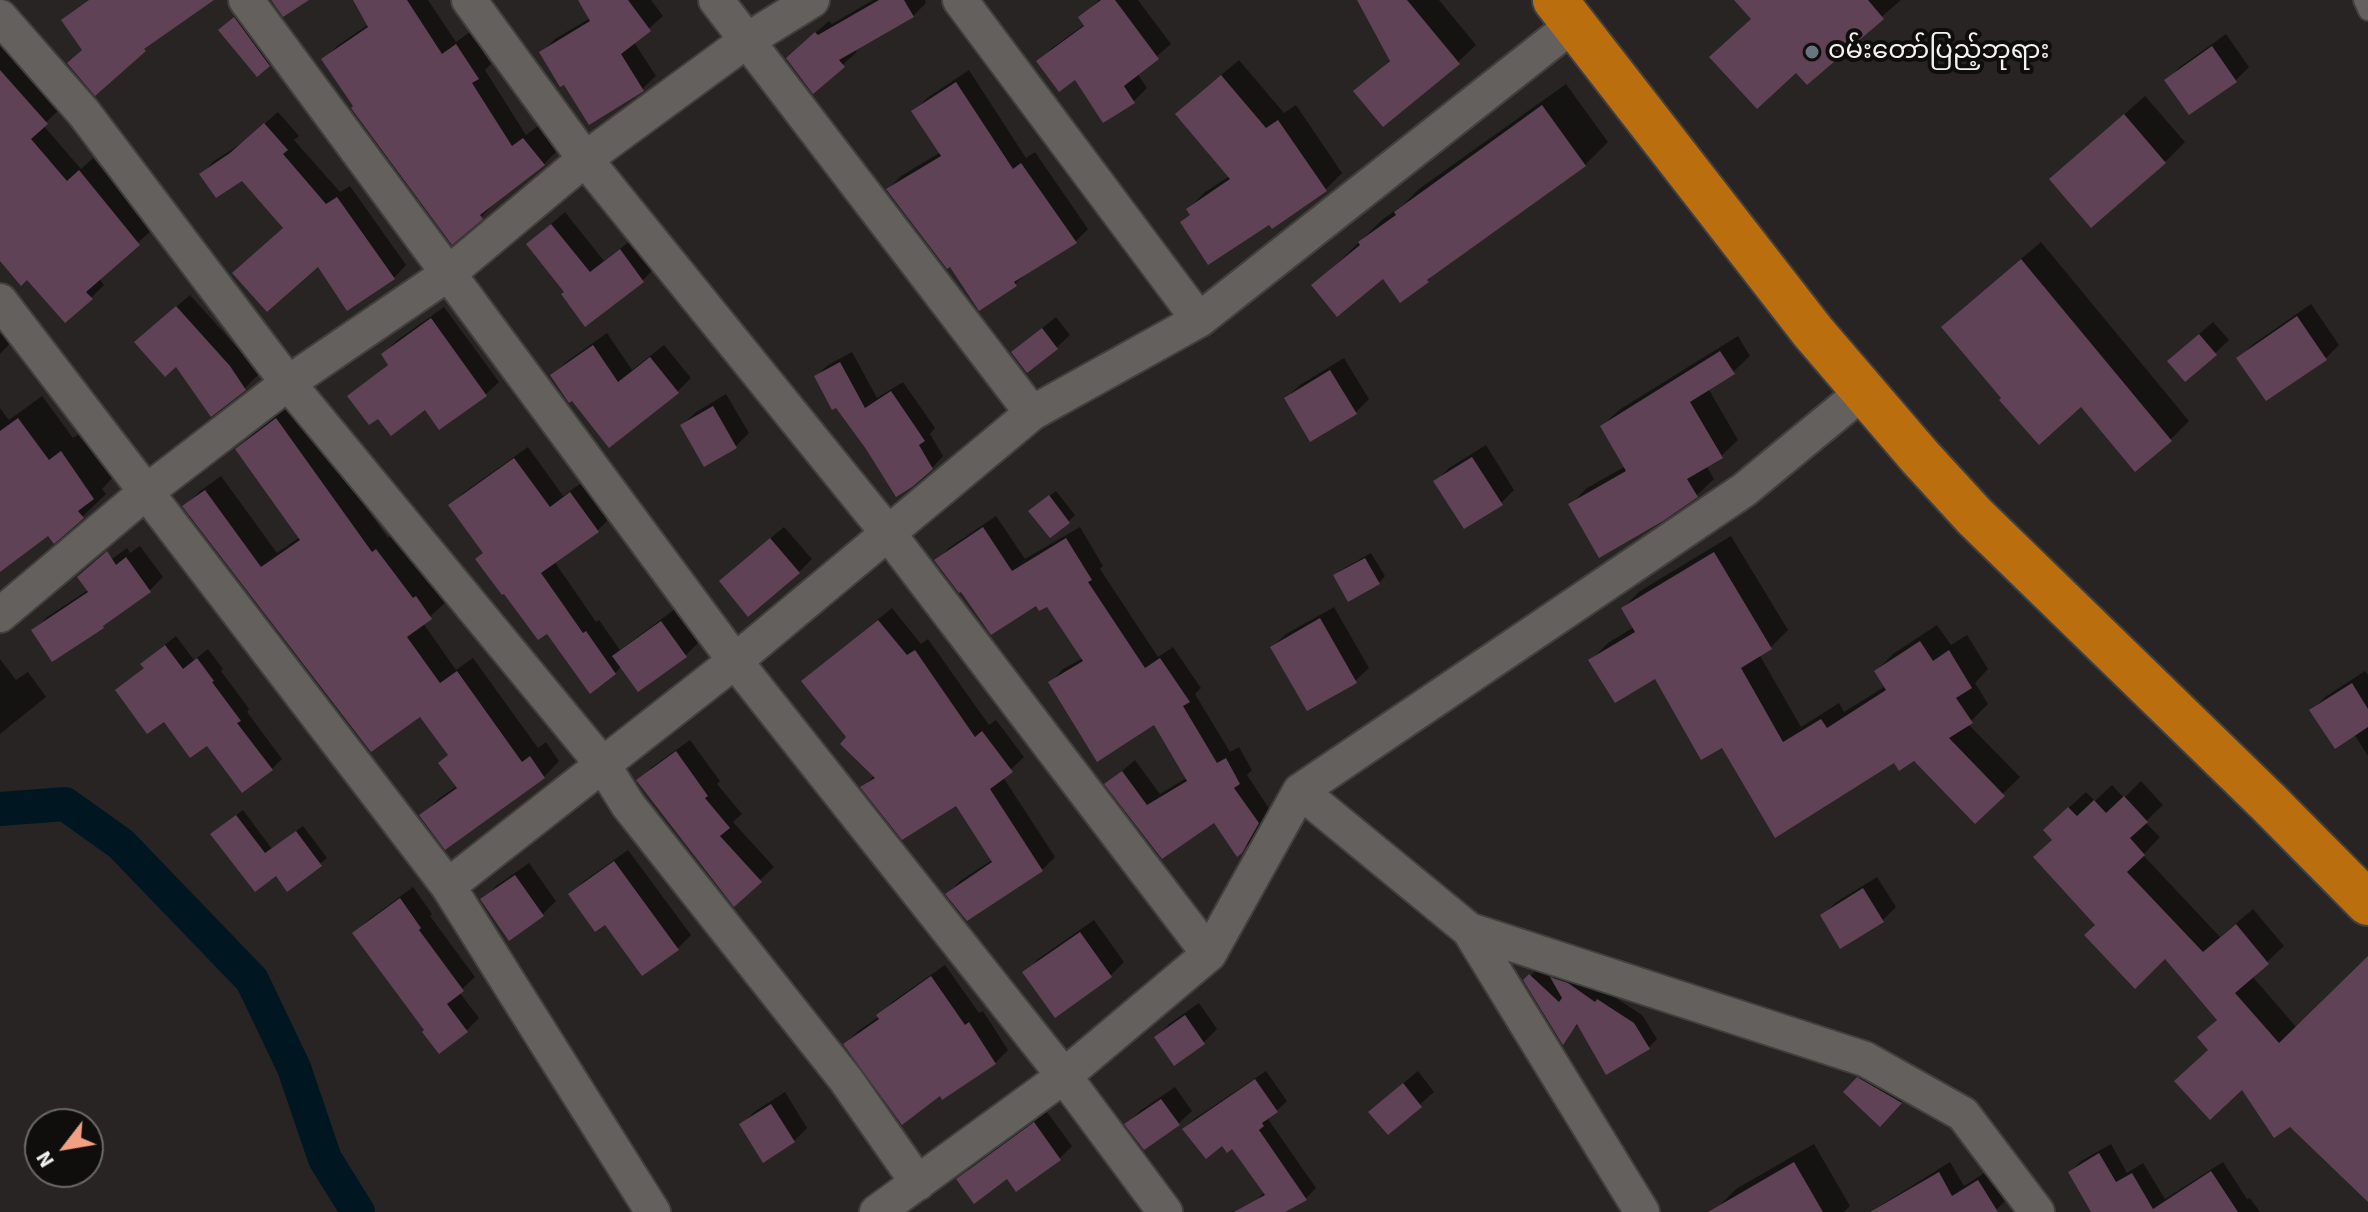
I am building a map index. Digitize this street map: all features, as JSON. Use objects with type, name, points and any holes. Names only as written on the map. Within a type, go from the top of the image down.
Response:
[{"type":"highway","points":[[1564,12],[1743,244],[1864,391],[1975,517],[2368,903]]},
{"type":"street","points":[[246,0],[735,661],[1064,1076],[1165,1212]]},
{"type":"street","points":[[469,0],[585,159],[888,533],[1209,954]]},
{"type":"street","points":[[716,0],[1032,413]]},
{"type":"street","points":[[0,615],[146,492],[288,383],[449,273],[585,159],[746,41],[812,0]]},
{"type":"street","points":[[960,0],[1199,320]]},
{"type":"street","points":[[448,886],[735,661],[1032,413],[1199,320],[1564,12]]},
{"type":"street","points":[[0,17],[84,113],[288,383],[603,765],[628,805],[846,1080],[918,1183]]},
{"type":"street","points":[[0,301],[448,886],[653,1212]]},
{"type":"street","points":[[877,1212],[1064,1076],[1209,954],[1300,791],[1744,490],[1864,391]]},
{"type":"street","points":[[1300,791],[1469,930],[1642,1212]]},
{"type":"street","points":[[1469,930],[1865,1059],[1963,1114],[2037,1212]]},
{"type":"lane","points":[[2363,0],[2368,11]]},
{"type":"building","points":[[89,0],[214,0],[144,49],[146,51],[95,96],[67,63],[82,50],[61,20]]},
{"type":"building","points":[[271,0],[309,0],[283,17]]},
{"type":"building","points":[[353,0],[407,0],[442,54],[456,44],[479,79],[472,83],[512,146],[523,138],[545,165],[480,215],[483,219],[452,245],[351,108],[353,106],[321,59],[368,27]]},
{"type":"building","points":[[578,0],[628,0],[651,31],[621,54],[644,91],[589,125],[564,85],[560,87],[539,52],[590,21]]},
{"type":"building","points":[[879,0],[904,0],[914,17],[839,60],[845,67],[813,94],[786,58],[815,32],[818,35]]},
{"type":"building","points":[[1101,0],[1115,0],[1159,59],[1124,86],[1135,103],[1103,123],[1075,80],[1059,92],[1036,61],[1084,26],[1078,17]]},
{"type":"building","points":[[1357,0],[1407,0],[1460,64],[1383,127],[1353,91],[1390,61]]},
{"type":"building","name":"ဝမ်းတော်ပြည့်ဘုရား","points":[[1734,0],[1868,0],[1884,19],[1807,85],[1796,73],[1757,109],[1709,57],[1751,19]]},
{"type":"building","points":[[234,17],[270,66],[257,77],[218,30]]},
{"type":"building","points":[[2212,46],[2237,82],[2189,115],[2164,80]]},
{"type":"building","points":[[0,70],[48,124],[31,139],[67,181],[79,170],[140,245],[86,292],[93,299],[65,323],[27,280],[21,286],[0,261]]},
{"type":"building","points":[[1221,75],[1266,128],[1278,120],[1327,191],[1272,229],[1269,225],[1208,265],[1180,222],[1190,215],[1186,209],[1230,179],[1175,114]]},
{"type":"building","points":[[956,82],[1013,169],[1021,163],[1077,243],[1014,282],[1017,286],[979,311],[950,267],[947,269],[886,189],[941,156],[911,111]]},
{"type":"building","points":[[1542,105],[1586,166],[1427,280],[1429,282],[1400,303],[1383,279],[1337,317],[1311,285],[1360,245],[1358,242],[1396,215],[1394,212]]},
{"type":"building","points":[[2124,114],[2166,163],[2091,228],[2049,179]]},
{"type":"building","points":[[264,123],[288,150],[283,154],[326,204],[337,197],[395,279],[347,311],[318,267],[267,312],[232,273],[283,228],[242,181],[216,198],[199,174],[230,153]]},
{"type":"building","points":[[551,224],[590,272],[620,249],[644,282],[585,327],[561,294],[564,292],[526,244]]},
{"type":"building","points":[[2021,259],[2172,441],[2135,472],[2081,407],[2039,445],[1941,327]]},
{"type":"building","points":[[176,306],[230,366],[246,390],[211,417],[176,367],[165,377],[134,342]]},
{"type":"building","points":[[2297,316],[2327,360],[2266,401],[2236,358]]},
{"type":"building","points":[[431,318],[487,396],[439,430],[425,410],[391,436],[378,419],[369,425],[347,396],[388,365],[381,354]]},
{"type":"building","points":[[1042,328],[1058,349],[1027,373],[1011,352]]},
{"type":"building","points":[[2199,334],[2217,355],[2185,382],[2167,361]]},
{"type":"building","points":[[593,345],[618,382],[650,357],[679,393],[609,448],[572,401],[569,403],[550,375]]},
{"type":"building","points":[[1720,351],[1735,374],[1690,402],[1723,458],[1687,479],[1698,497],[1599,558],[1568,504],[1626,471],[1600,426]]},
{"type":"building","points":[[840,362],[865,408],[891,391],[925,441],[919,445],[933,469],[896,497],[836,408],[832,410],[814,376]]},
{"type":"building","points":[[1330,370],[1357,414],[1310,442],[1284,398]]},
{"type":"building","points":[[713,406],[737,448],[704,467],[680,425]]},
{"type":"building","points":[[18,418],[49,460],[61,451],[94,499],[78,511],[84,518],[54,544],[48,536],[0,572],[0,431]]},
{"type":"building","points":[[276,418],[372,552],[376,549],[432,619],[407,637],[440,683],[457,671],[522,762],[530,756],[545,778],[445,850],[419,815],[457,788],[438,763],[448,755],[420,717],[371,752],[182,506],[205,490],[261,567],[300,540],[235,449]]},
{"type":"building","points":[[1472,457],[1503,505],[1464,529],[1433,481]]},
{"type":"building","points":[[514,458],[550,507],[570,492],[599,532],[541,573],[616,674],[590,694],[547,634],[538,640],[502,595],[475,559],[483,553],[448,505]]},
{"type":"building","points":[[1049,495],[1070,523],[1050,538],[1028,511]]},
{"type":"building","points":[[983,527],[1012,571],[1066,538],[1092,580],[1088,582],[1145,668],[1160,658],[1190,702],[1183,706],[1217,763],[1226,758],[1240,784],[1234,788],[1259,823],[1237,857],[1214,823],[1162,859],[1104,784],[1122,771],[1147,805],[1187,781],[1154,725],[1097,762],[1048,682],[1083,661],[1047,607],[1039,611],[1036,606],[991,635],[934,560]]},
{"type":"building","points":[[770,538],[800,573],[748,617],[719,581]]},
{"type":"building","points":[[107,551],[116,565],[126,557],[151,592],[52,662],[31,630],[88,592],[77,577]]},
{"type":"building","points":[[1714,552],[1772,649],[1741,668],[1783,742],[1821,719],[1827,728],[1886,690],[1874,671],[1920,641],[1933,661],[1949,650],[1972,688],[1956,698],[1973,723],[1949,738],[2005,796],[1975,824],[1914,761],[1899,771],[1894,763],[1775,838],[1722,748],[1701,760],[1655,679],[1615,703],[1588,660],[1635,632],[1621,608]]},
{"type":"building","points":[[1365,558],[1380,584],[1348,602],[1333,575]]},
{"type":"building","points":[[1320,618],[1357,683],[1307,711],[1270,647]]},
{"type":"building","points":[[878,620],[907,655],[915,650],[975,737],[982,731],[1013,772],[990,789],[1043,871],[967,921],[945,894],[992,862],[956,806],[902,840],[860,787],[875,778],[840,744],[846,737],[801,681]]},
{"type":"building","points":[[661,621],[687,657],[638,692],[612,656]]},
{"type":"building","points":[[165,645],[183,669],[197,658],[241,721],[237,723],[273,770],[242,793],[207,746],[190,758],[164,722],[147,734],[115,690],[144,668],[140,664]]},
{"type":"building","points":[[2352,683],[2368,709],[2368,727],[2335,749],[2309,710]]},
{"type":"building","points":[[676,751],[708,796],[705,798],[730,828],[720,836],[762,882],[734,907],[636,780]]},
{"type":"building","points":[[2124,796],[2148,822],[2130,838],[2145,855],[2127,872],[2203,952],[2236,924],[2269,964],[2235,993],[2279,1043],[2368,956],[2368,1202],[2290,1127],[2274,1138],[2242,1090],[2210,1120],[2174,1081],[2208,1050],[2197,1037],[2217,1020],[2165,959],[2135,989],[2084,935],[2095,925],[2033,857],[2052,840],[2043,830],[2068,807],[2077,816],[2094,800],[2106,813]]},
{"type":"building","points":[[236,815],[265,853],[296,831],[322,866],[287,892],[276,876],[255,892],[210,834]]},
{"type":"building","points":[[614,861],[679,950],[642,976],[605,925],[595,932],[568,894]]},
{"type":"building","points":[[515,875],[544,916],[509,941],[480,899]]},
{"type":"building","points":[[1863,888],[1884,922],[1840,949],[1820,915]]},
{"type":"building","points":[[400,898],[421,928],[419,930],[464,991],[447,1004],[468,1032],[439,1054],[352,933]]},
{"type":"building","points":[[1080,932],[1112,977],[1055,1018],[1022,972]]},
{"type":"building","points":[[1529,974],[1559,1002],[1562,998],[1550,977],[1568,983],[1595,1002],[1597,999],[1634,1023],[1650,1049],[1606,1075],[1577,1024],[1563,1045],[1523,980]]},
{"type":"building","points":[[931,976],[965,1025],[969,1022],[996,1064],[942,1100],[940,1096],[902,1125],[843,1044],[879,1019],[876,1015]]},
{"type":"building","points":[[1185,1015],[1205,1044],[1174,1066],[1154,1037]]},
{"type":"building","points":[[1857,1077],[1902,1103],[1880,1127],[1843,1092]]},
{"type":"building","points":[[1255,1079],[1278,1112],[1262,1123],[1264,1126],[1259,1130],[1307,1200],[1285,1212],[1234,1212],[1265,1195],[1232,1149],[1227,1153],[1222,1146],[1206,1159],[1182,1129]]},
{"type":"building","points":[[1403,1083],[1422,1107],[1388,1135],[1368,1112]]},
{"type":"building","points":[[1161,1099],[1180,1125],[1144,1150],[1124,1124]]},
{"type":"building","points":[[771,1104],[795,1142],[763,1163],[739,1124]]},
{"type":"building","points":[[1034,1122],[1061,1160],[1016,1192],[1007,1179],[974,1204],[956,1179]]},
{"type":"building","points":[[2099,1153],[2116,1182],[2132,1173],[2153,1209],[2211,1171],[2238,1212],[2091,1212],[2068,1172]]},
{"type":"building","points":[[1794,1162],[1823,1212],[1708,1212]]},
{"type":"building","points":[[1939,1172],[1952,1196],[1978,1180],[1998,1212],[1870,1212]]},
{"type":"waterway","points":[[0,809],[65,804],[121,844],[252,980],[294,1068],[325,1159],[358,1212]]},
{"type":"place","name":"ဝမ်းတော်ပြည့်ဘုရား","points":[[1812,52]]}]
